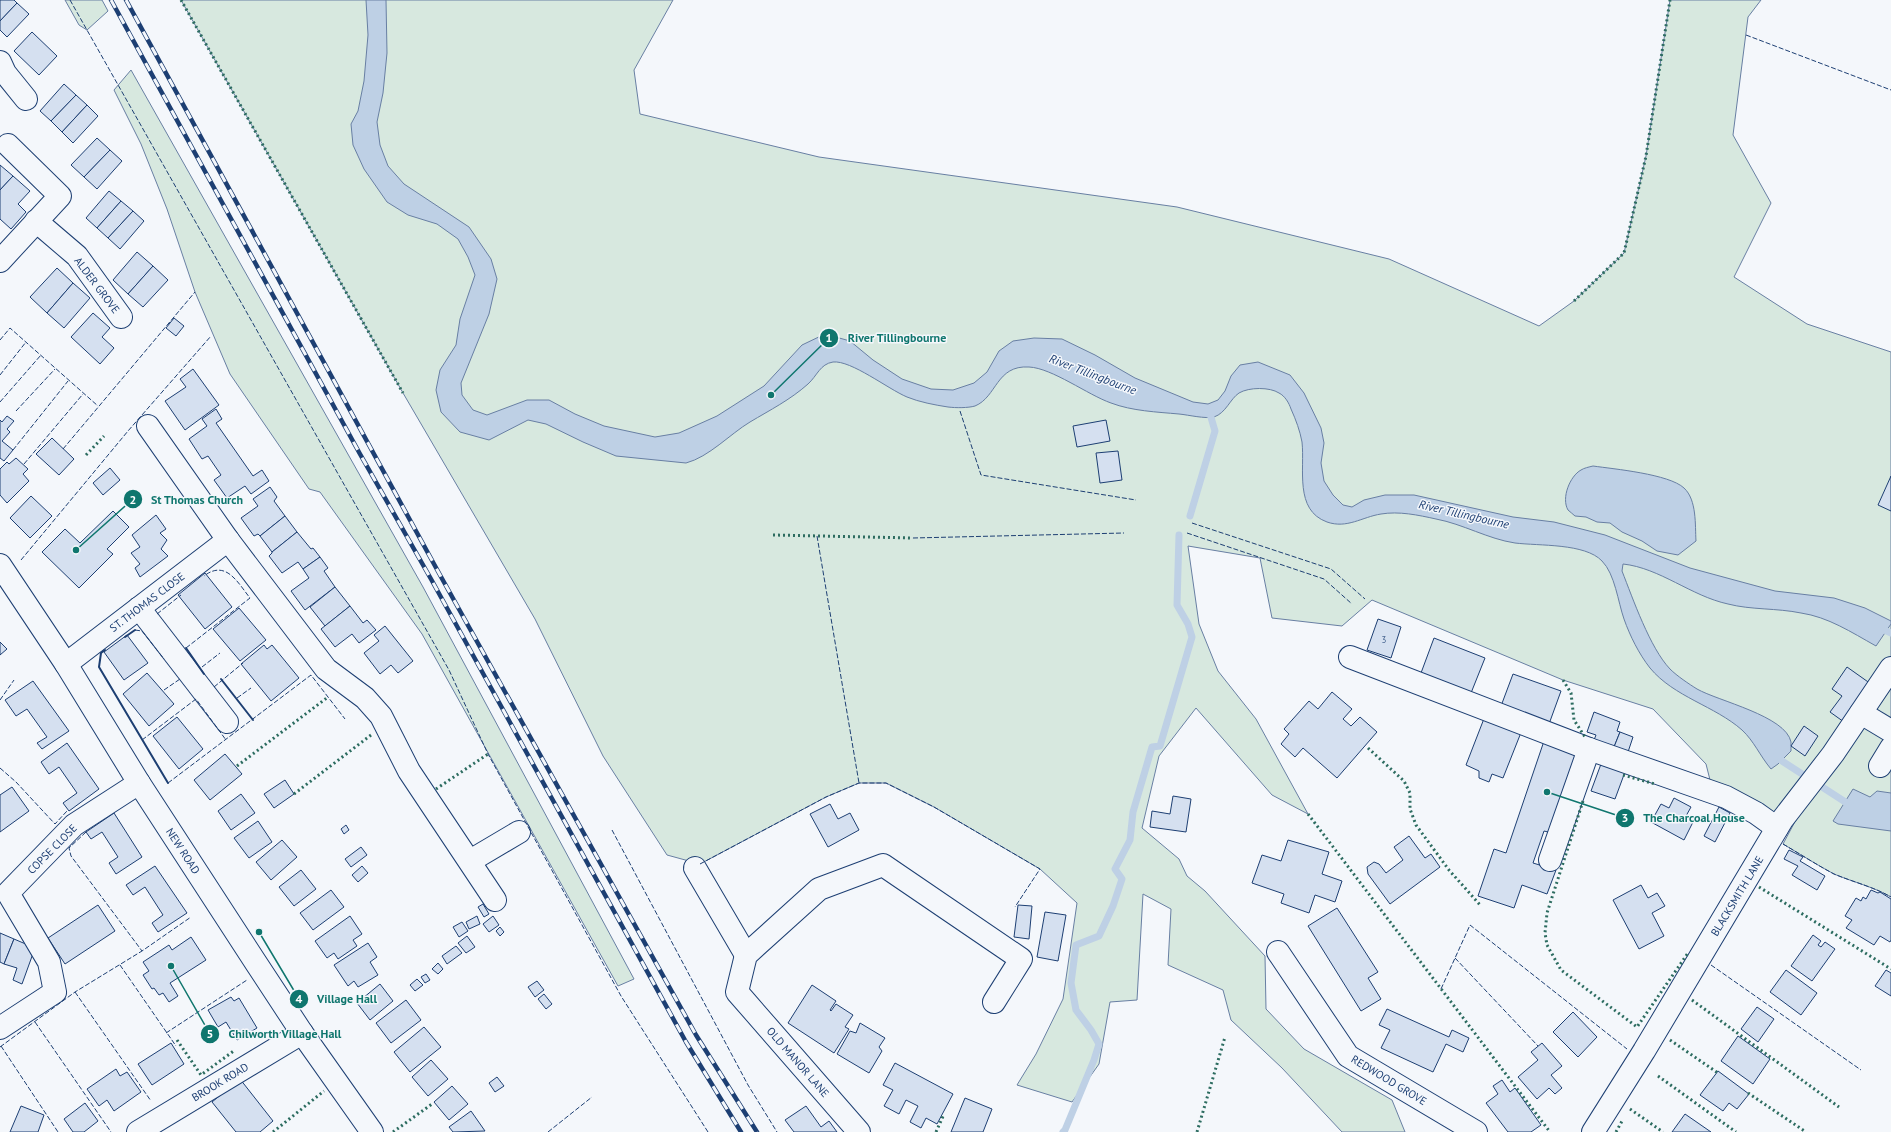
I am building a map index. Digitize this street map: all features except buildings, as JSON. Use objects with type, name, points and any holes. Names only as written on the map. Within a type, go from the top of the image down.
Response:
[{"type":"street","points":[[0,62],[5,73],[26,99]]},
{"type":"street","points":[[0,261],[60,196],[8,145]]},
{"type":"street","name":"ALDER GROVE","points":[[36,222],[77,256],[121,317]]},
{"type":"street","points":[[148,426],[228,540],[326,669],[366,698],[381,716],[409,771],[495,900]]},
{"type":"street","name":"ST. THOMAS CLOSE","points":[[66,664],[228,540]]},
{"type":"street","name":"NEW ROAD","points":[[0,565],[66,664],[139,783],[302,1033],[372,1132]]},
{"type":"street","points":[[140,608],[227,722]]},
{"type":"street","points":[[1350,657],[1589,749],[1726,796],[1756,813],[1777,828]]},
{"type":"street","name":"BLACKSMITH LANE","points":[[1593,1132],[1671,1006],[1777,828],[1833,754],[1891,668]]},
{"type":"street","points":[[1861,713],[1891,731]]},
{"type":"street","points":[[1550,860],[1589,749]]},
{"type":"street","name":"COPSE CLOSE","points":[[0,1028],[55,992],[49,962],[8,893],[74,825],[139,783]]},
{"type":"street","points":[[470,861],[519,832]]},
{"type":"street","points":[[695,868],[746,956],[819,890],[883,866],[1021,959],[994,1002]]},
{"type":"street","name":"REDWOOD GROVE","points":[[1278,952],[1348,1056],[1476,1132]]},
{"type":"street","name":"OLD MANOR LANE","points":[[746,956],[737,992],[859,1132]]},
{"type":"street","name":"BROOK ROAD","points":[[138,1132],[302,1033]]},
{"type":"shaded area","points":[[65,0],[102,0],[108,11],[87,30],[79,25]]},
{"type":"shaded area","points":[[181,0],[673,0],[634,70],[640,114],[819,157],[1177,207],[1389,259],[1539,326],[1574,301],[1624,253],[1646,156],[1670,0],[1761,0],[1748,17],[1733,135],[1771,203],[1734,277],[1807,324],[1891,352],[1891,657],[1776,816],[1711,784],[1706,764],[1653,709],[1563,680],[1372,600],[1342,626],[1272,618],[1260,558],[1188,546],[1199,624],[1218,671],[1256,719],[1308,814],[1272,795],[1196,708],[1159,756],[1142,828],[1179,859],[1187,876],[1205,891],[1265,956],[1266,1009],[1304,1049],[1392,1100],[1405,1132],[1342,1132],[1282,1068],[1231,1020],[1223,990],[1168,965],[1171,909],[1143,894],[1137,1000],[1110,1002],[1099,1064],[1072,1102],[1017,1085],[1036,1054],[1063,999],[1077,903],[1040,869],[934,807],[886,783],[859,783],[826,797],[700,864],[667,855],[603,756],[535,619],[403,393]]},
{"type":"shaded area","points":[[131,70],[423,587],[634,979],[618,986],[422,634],[320,492],[309,489],[230,374],[195,292],[167,209],[141,144],[114,90]]},
{"type":"shaded area","points":[[1891,682],[1891,897],[1871,887],[1834,874],[1783,844],[1805,803]]},
{"type":"water","points":[[366,0],[386,0],[387,53],[383,93],[377,122],[380,145],[388,166],[404,184],[469,227],[491,259],[497,279],[489,314],[461,383],[462,395],[473,410],[487,415],[527,400],[549,400],[575,414],[604,426],[655,437],[679,433],[717,416],[764,386],[802,345],[825,334],[850,341],[873,360],[902,379],[931,389],[953,390],[974,383],[987,372],[999,351],[1013,341],[1034,338],[1062,339],[1095,355],[1135,378],[1193,402],[1208,404],[1218,400],[1225,391],[1231,376],[1240,365],[1258,362],[1290,375],[1304,393],[1321,428],[1324,443],[1321,463],[1324,481],[1333,495],[1343,505],[1352,507],[1364,500],[1385,495],[1414,495],[1513,517],[1554,522],[1605,535],[1690,568],[1775,591],[1834,598],[1865,608],[1891,621],[1891,624],[1876,646],[1821,618],[1792,611],[1728,604],[1701,595],[1650,571],[1623,564],[1622,571],[1643,623],[1656,649],[1670,669],[1697,689],[1765,717],[1777,724],[1786,733],[1791,742],[1791,751],[1771,769],[1742,730],[1720,714],[1671,687],[1650,668],[1629,632],[1610,573],[1602,561],[1594,555],[1585,551],[1561,546],[1505,541],[1446,521],[1408,514],[1395,513],[1374,515],[1354,522],[1341,524],[1327,522],[1317,516],[1305,499],[1303,488],[1302,442],[1296,421],[1285,398],[1275,391],[1254,389],[1243,391],[1239,393],[1218,415],[1214,417],[1202,417],[1145,411],[1119,406],[1048,372],[1029,367],[1018,368],[1003,376],[988,396],[975,406],[955,408],[912,399],[859,370],[841,363],[833,362],[825,365],[808,384],[794,395],[742,427],[703,456],[686,463],[616,456],[546,424],[528,420],[489,440],[460,432],[441,412],[436,390],[440,370],[456,345],[460,319],[475,275],[468,257],[458,239],[437,224],[408,215],[387,202],[364,169],[353,145],[351,124],[358,111],[364,81],[368,35]]},
{"type":"water","points":[[1593,466],[1654,476],[1677,483],[1684,488],[1691,499],[1693,506],[1696,541],[1678,555],[1657,551],[1642,541],[1622,532],[1610,523],[1597,522],[1586,517],[1575,516],[1568,510],[1566,505],[1566,494],[1570,482],[1577,473]]},
{"type":"water","points":[[1853,789],[1870,797],[1877,791],[1891,793],[1891,831],[1838,824],[1833,821]]},
{"type":"waterway","points":[[1190,516],[1215,431],[1210,414]]},
{"type":"waterway","points":[[1063,1132],[1094,1060],[1099,1044],[1091,1030],[1076,1010],[1071,983],[1076,945],[1099,936],[1113,906],[1122,879],[1115,869],[1130,840],[1133,812],[1152,747],[1160,746],[1192,637],[1188,624],[1177,605],[1179,535]]},
{"type":"waterway","name":"River Tillingbourne","points":[[1878,627],[1891,633]]},
{"type":"waterway","name":"River Tillingbourne","points":[[1777,753],[1782,761],[1853,807]]},
{"type":"railway","points":[[111,0],[360,454],[431,579],[686,1042],[741,1132]]},
{"type":"railway","points":[[126,0],[440,575],[696,1035],[757,1132]]},
{"type":"hedge","points":[[181,0],[403,393]]},
{"type":"hedge","points":[[1574,301],[1624,253],[1646,156],[1670,0]]},
{"type":"hedge","points":[[86,455],[104,436]]},
{"type":"hedge","points":[[773,535],[913,538]]},
{"type":"hedge","points":[[1563,680],[1571,693],[1574,720],[1585,737]]},
{"type":"hedge","points":[[237,766],[328,697]]},
{"type":"hedge","points":[[294,794],[371,735]]},
{"type":"hedge","points":[[1368,748],[1404,781],[1410,793],[1410,809],[1416,825],[1449,870],[1480,905]]},
{"type":"hedge","points":[[436,789],[488,754]]},
{"type":"hedge","points":[[1623,775],[1655,784]]},
{"type":"hedge","points":[[1583,801],[1547,913],[1545,933],[1547,945],[1561,970],[1637,1027],[1688,953]]},
{"type":"hedge","points":[[1308,814],[1550,1132]]},
{"type":"hedge","points":[[1759,887],[1891,969]]},
{"type":"hedge","points":[[1692,1000],[1839,1107]]},
{"type":"hedge","points":[[1197,1132],[1225,1037]]},
{"type":"hedge","points":[[177,1040],[201,1075],[235,1050]]},
{"type":"hedge","points":[[1670,1040],[1718,1073]]},
{"type":"hedge","points":[[1658,1076],[1736,1132]]},
{"type":"hedge","points":[[273,1132],[324,1091]]},
{"type":"hedge","points":[[1748,1093],[1806,1132]]},
{"type":"hedge","points":[[393,1132],[432,1104]]},
{"type":"hedge","points":[[1630,1109],[1663,1132]]},
{"type":"hedge","points":[[936,1132],[944,1114]]},
{"type":"hedge","points":[[1616,1132],[1622,1121]]},
{"type":"fence","points":[[70,0],[449,670],[488,754],[621,996],[708,1132]]},
{"type":"fence","points":[[1746,35],[1891,90]]},
{"type":"fence","points":[[63,449],[195,292]]},
{"type":"fence","points":[[0,340],[10,328],[98,406]]},
{"type":"fence","points":[[21,560],[128,431],[211,336]]},
{"type":"fence","points":[[0,375],[26,342]]},
{"type":"fence","points":[[0,402],[41,355]]},
{"type":"fence","points":[[16,411],[55,369]]},
{"type":"fence","points":[[13,450],[68,381]]},
{"type":"fence","points":[[24,464],[83,394]]},
{"type":"fence","points":[[960,411],[981,475],[1136,500]]},
{"type":"fence","points":[[1192,523],[1331,569],[1365,599]]},
{"type":"fence","points":[[913,538],[1124,533]]},
{"type":"fence","points":[[1187,533],[1324,579],[1352,604]]},
{"type":"fence","points":[[817,536],[859,783]]},
{"type":"fence","points":[[186,648],[250,598],[236,580],[225,572],[219,570],[212,571],[204,576]]},
{"type":"fence","points":[[157,614],[181,595]]},
{"type":"fence","points":[[135,630],[142,631],[164,659]]},
{"type":"fence","points":[[202,667],[220,653]]},
{"type":"fence","points":[[214,687],[243,663]]},
{"type":"fence","points":[[168,783],[311,675],[345,719]]},
{"type":"fence","points":[[164,690],[180,679]]},
{"type":"fence","points":[[0,700],[14,680]]},
{"type":"fence","points":[[237,698],[251,688]]},
{"type":"fence","points":[[142,740],[196,699],[226,740]]},
{"type":"fence","points":[[0,768],[16,782],[55,824],[67,811]]},
{"type":"fence","points":[[700,864],[826,797],[859,783],[886,783],[934,807],[1040,869],[1015,907]]},
{"type":"fence","points":[[612,830],[748,1085],[777,1132]]},
{"type":"fence","points":[[86,832],[69,848],[71,856],[142,951],[191,917]]},
{"type":"fence","points":[[1783,844],[1834,874],[1871,887],[1891,897]]},
{"type":"fence","points":[[1441,989],[1470,925],[1627,1049]]},
{"type":"fence","points":[[0,1047],[75,992],[142,951]]},
{"type":"fence","points":[[1455,958],[1538,1046]]},
{"type":"fence","points":[[120,965],[176,1046]]},
{"type":"fence","points":[[1711,965],[1861,1070]]},
{"type":"fence","points":[[166,1033],[247,980]]},
{"type":"fence","points":[[75,992],[151,1101]]},
{"type":"fence","points":[[35,1022],[111,1132]]},
{"type":"fence","points":[[1,1046],[58,1132]]},
{"type":"fence","points":[[548,1132],[592,1097]]},
{"type":"wall","points":[[125,637],[135,630]]},
{"type":"wall","points":[[186,648],[204,674]]},
{"type":"wall","points":[[105,650],[101,653],[99,667],[168,783]]},
{"type":"wall","points":[[221,679],[253,720]]},
{"type":"place","name":"River Tillingbourne","points":[[771,395]]},
{"type":"place","name":"St Thomas Church","points":[[76,550]]},
{"type":"place","name":"The Charcoal House","points":[[1547,792]]},
{"type":"place","name":"Village Hall","points":[[259,932]]},
{"type":"place","name":"Chilworth Village Hall","points":[[171,966]]}]
